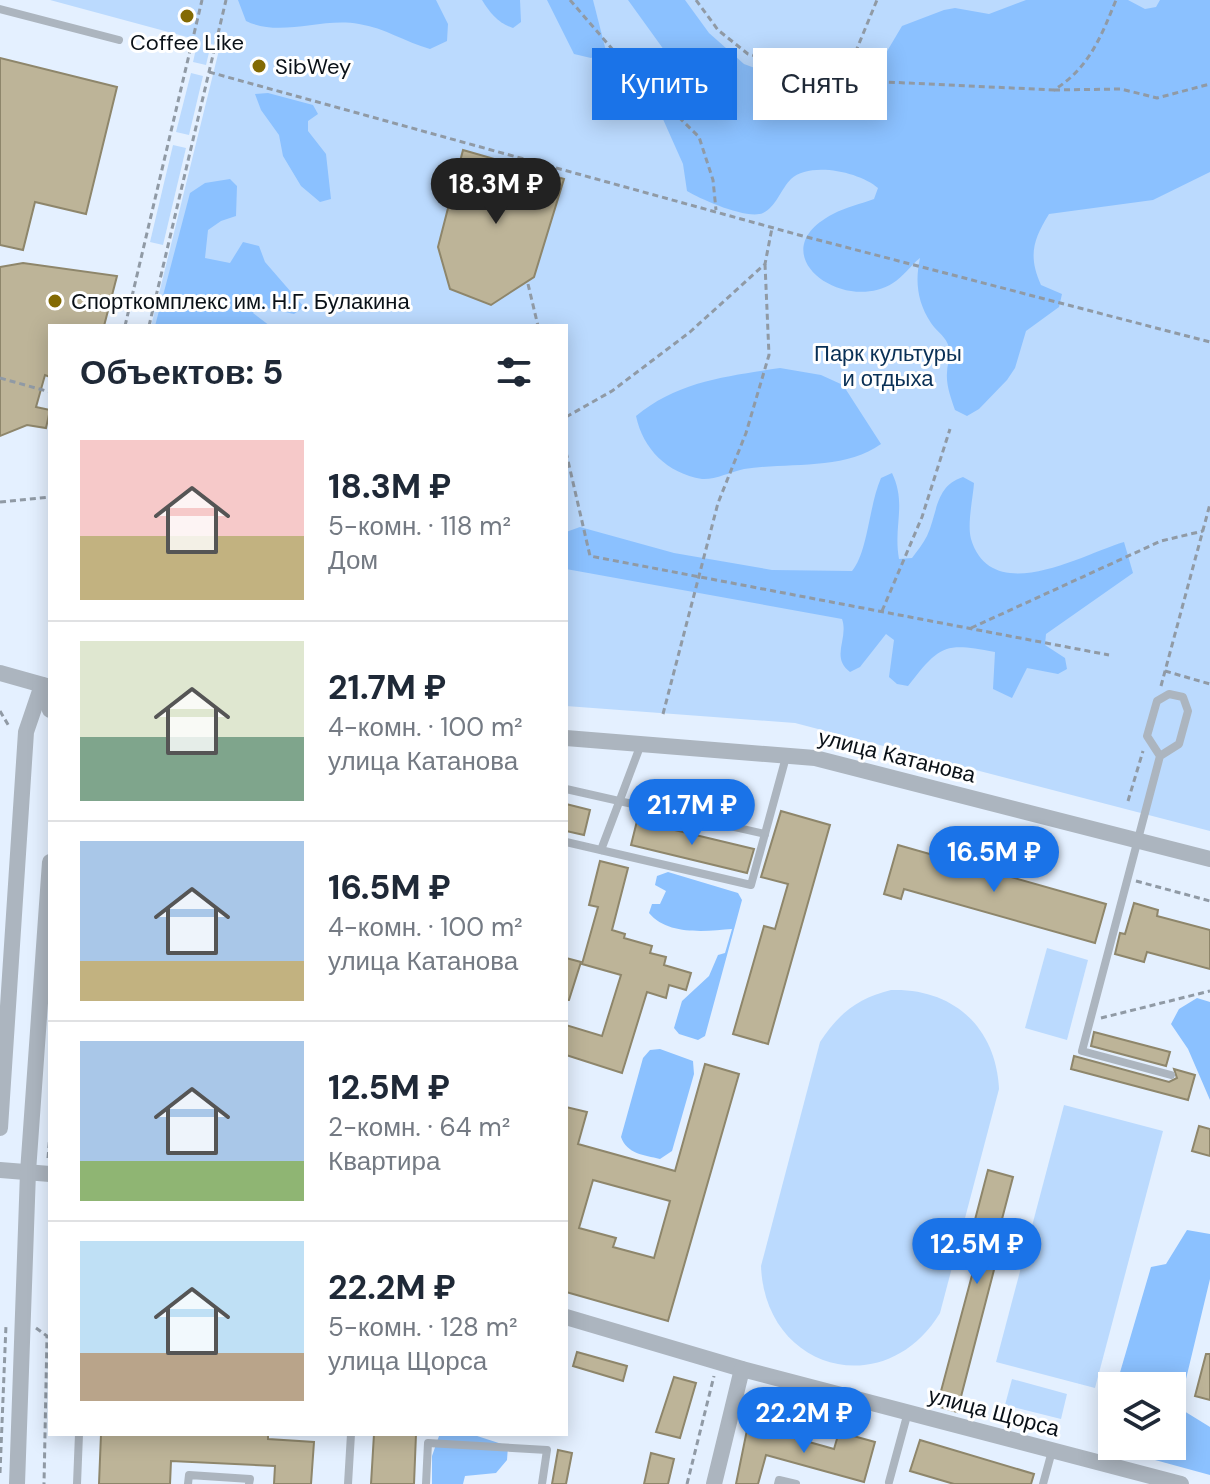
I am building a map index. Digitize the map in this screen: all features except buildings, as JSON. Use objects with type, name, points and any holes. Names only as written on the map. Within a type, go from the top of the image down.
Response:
[{"type":"street","points":[[0,673],[46,686],[26,732],[0,1128]]},
{"type":"street","name":"улица Катанова","points":[[568,738],[786,754],[1210,859]]},
{"type":"street","points":[[17,1484],[28,1172],[48,898]]},
{"type":"street","points":[[0,1170],[48,1174]]},
{"type":"street","name":"улица Щорса","points":[[568,1318],[742,1369],[1181,1484]]},
{"type":"street","points":[[714,1484],[742,1369]]},
{"type":"lane","points":[[0,9],[119,40]]},
{"type":"lane","points":[[1160,756],[1147,736],[1157,701],[1169,694],[1183,697],[1188,711],[1179,744],[1160,756],[1082,1051],[1171,1075]]},
{"type":"lane","points":[[601,850],[641,743]]},
{"type":"lane","points":[[568,842],[751,885],[786,754]]},
{"type":"lane","points":[[568,789],[765,834]]},
{"type":"lane","points":[[890,1483],[908,1412]]},
{"type":"lane","points":[[77,1484],[79,1436]]},
{"type":"lane","points":[[348,1484],[351,1436]]},
{"type":"lane","points":[[426,1484],[428,1443],[547,1450],[542,1484]]},
{"type":"lane","points":[[1043,1484],[1052,1450]]},
{"type":"lane","points":[[188,1484],[189,1475],[250,1479],[249,1484]]},
{"type":"lane","points":[[778,1484],[779,1480],[796,1484]]},
{"type":"path","points":[[125,324],[202,0]]},
{"type":"path","points":[[149,324],[226,0]]},
{"type":"path","points":[[570,0],[626,65],[699,137],[713,180],[716,210]]},
{"type":"path","points":[[696,0],[718,30],[753,55]]},
{"type":"path","points":[[857,48],[877,0]]},
{"type":"path","points":[[1054,90],[1074,78],[1095,51],[1116,0]]},
{"type":"path","points":[[209,72],[772,227],[1210,342]]},
{"type":"path","points":[[887,82],[1054,90],[1121,89],[1157,98],[1210,84]]},
{"type":"path","points":[[663,714],[718,503],[746,433],[769,355],[765,264],[772,227]]},
{"type":"path","points":[[568,416],[612,391],[690,332],[765,264]]},
{"type":"path","points":[[528,284],[538,324]]},
{"type":"path","points":[[0,378],[48,391]]},
{"type":"path","points":[[882,611],[922,517],[950,429]]},
{"type":"path","points":[[568,461],[590,556],[1109,655]]},
{"type":"path","points":[[0,502],[48,497]]},
{"type":"path","points":[[1157,701],[1210,504]]},
{"type":"path","points":[[970,629],[1161,541],[1203,531]]},
{"type":"path","points":[[1165,671],[1210,684]]},
{"type":"path","points":[[0,711],[9,721],[11,731]]},
{"type":"path","points":[[1128,801],[1147,736]]},
{"type":"path","points":[[1129,879],[1210,901]]},
{"type":"path","points":[[1090,1021],[1210,991]]},
{"type":"path","points":[[37,1313],[36,1328],[47,1336],[44,1484]]},
{"type":"path","points":[[687,1484],[714,1375],[704,1372]]},
{"type":"green space","name":"Парк культуры и отдыха","points":[[50,0],[1210,0],[1210,831],[795,723],[568,706],[568,324],[151,324],[220,46],[211,44],[206,65],[193,62],[198,40]]},
{"type":"green space","points":[[191,73],[203,76],[189,135],[176,132]]},
{"type":"green space","points":[[173,145],[186,148],[163,245],[150,242]]},
{"type":"green space","points":[[1047,948],[1088,960],[1067,1040],[1025,1028]]},
{"type":"green space","points":[[891,990],[934,996],[968,1016],[990,1048],[999,1089],[940,1313],[917,1341],[889,1358],[860,1365],[831,1363],[805,1351],[783,1330],[768,1302],[761,1266],[820,1042],[850,1008]]},
{"type":"green space","points":[[1064,1105],[1163,1131],[1095,1388],[996,1362]]},
{"type":"green space","points":[[1012,1379],[1067,1394],[1061,1419],[1005,1405]]},
{"type":"shaded area","points":[[238,0],[436,0],[448,24],[447,41],[430,49],[359,24],[330,23],[287,28],[259,26],[246,21]]},
{"type":"shaded area","points":[[482,0],[520,0],[521,22],[513,28],[503,23]]},
{"type":"shaded area","points":[[547,0],[593,0],[605,48],[592,48],[591,58],[574,54]]},
{"type":"shaded area","points":[[628,0],[685,0],[709,33],[726,48],[663,48]]},
{"type":"shaded area","points":[[1026,0],[1128,0],[1145,9],[1156,7],[1160,0],[1210,0],[1210,172],[1153,200],[1049,214],[1036,240],[1034,257],[1041,285],[1062,294],[1059,307],[1026,331],[1015,368],[1007,380],[979,409],[967,416],[955,410],[949,392],[948,344],[926,315],[920,299],[920,258],[893,283],[873,291],[852,291],[832,286],[816,275],[806,261],[804,246],[812,229],[833,214],[874,199],[878,188],[848,173],[810,171],[791,179],[763,213],[747,214],[687,191],[683,164],[663,120],[737,120],[737,58],[753,67],[753,120],[887,120],[887,51],[902,26],[944,10],[955,8],[989,14]]},
{"type":"shaded area","points":[[268,93],[313,105],[318,114],[308,121],[308,131],[326,154],[331,199],[320,202],[301,186],[283,156],[279,135],[261,110],[255,94]]},
{"type":"shaded area","points":[[230,179],[237,186],[236,216],[208,230],[205,258],[230,263],[243,242],[259,246],[265,262],[304,307],[294,314],[258,306],[253,313],[267,324],[156,324],[190,193],[205,183]]},
{"type":"shaded area","points":[[780,368],[821,375],[843,385],[881,444],[866,453],[833,462],[744,469],[702,479],[668,465],[658,458],[644,439],[636,416],[669,395],[704,382]]},
{"type":"shaded area","points":[[892,473],[899,495],[899,559],[912,558],[927,536],[942,493],[963,477],[974,483],[971,539],[982,559],[998,570],[1018,573],[1040,571],[1124,542],[1133,573],[1046,634],[1045,645],[1065,658],[1067,669],[1058,674],[1027,668],[1012,698],[993,689],[995,652],[964,647],[944,650],[928,662],[908,686],[897,684],[889,677],[894,640],[886,634],[860,667],[850,672],[841,660],[842,619],[568,569],[568,531],[580,527],[674,553],[772,570],[852,571],[862,552],[881,478]]},
{"type":"shaded area","points":[[668,872],[738,893],[742,900],[705,1036],[698,1040],[679,1034],[674,1028],[682,1001],[709,976],[718,955],[725,953],[732,929],[677,929],[649,913],[652,904],[660,904],[666,891],[655,885],[657,876]]},
{"type":"shaded area","points":[[1197,998],[1210,1002],[1210,1100],[1188,1049],[1171,1024],[1179,1009]]},
{"type":"shaded area","points":[[660,1049],[693,1061],[694,1074],[672,1151],[660,1159],[632,1150],[621,1137],[643,1058],[650,1050]]},
{"type":"shaded area","points":[[1187,1230],[1210,1234],[1210,1279],[1186,1379],[1186,1372],[1120,1372],[1151,1267],[1166,1264]]},
{"type":"shaded area","points":[[1186,1412],[1210,1427],[1210,1475],[1155,1460],[1186,1460]]},
{"type":"shaded area","points":[[439,1436],[477,1436],[508,1446],[507,1460],[496,1473],[465,1476],[463,1484],[432,1484],[432,1456]]},
{"type":"place","name":"Coffee Like","points":[[187,16]]},
{"type":"place","name":"SibWey","points":[[259,66]]},
{"type":"place","name":"Спорткомплекс им. Н.Г. Булакина","points":[[55,301]]}]
